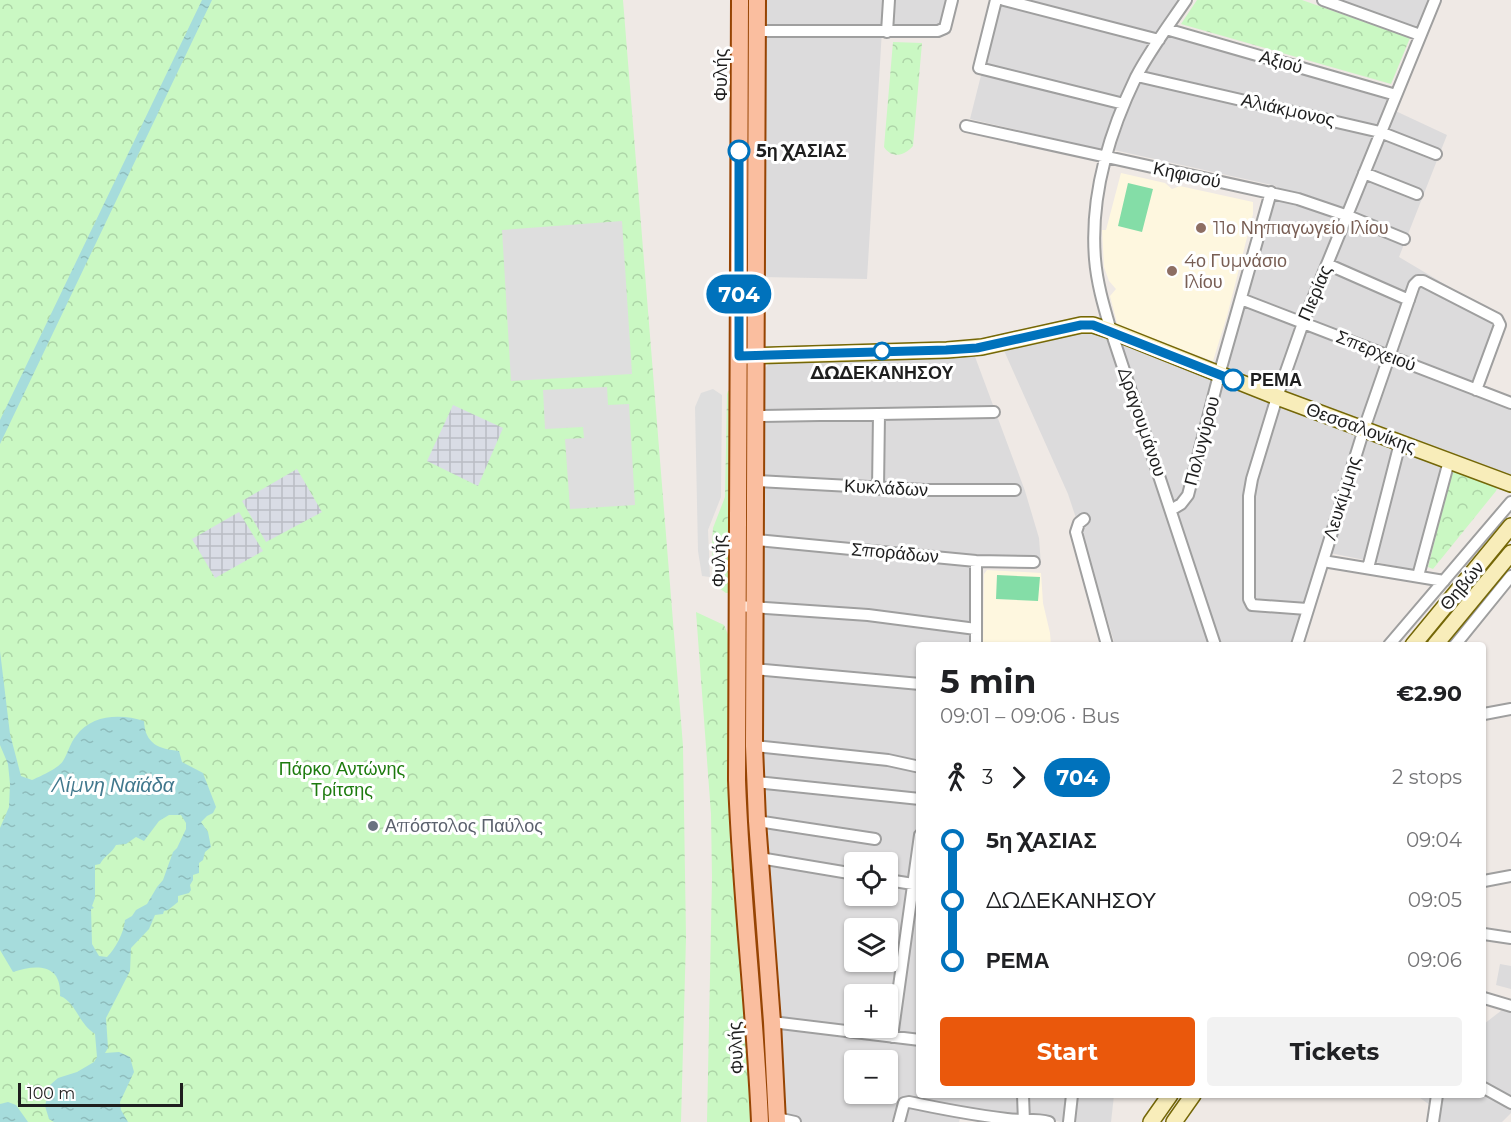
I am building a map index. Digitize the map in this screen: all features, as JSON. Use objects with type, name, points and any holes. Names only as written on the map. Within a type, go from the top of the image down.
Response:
[{"type":"main road","name":"Φυλής","points":[[740,0],[747,356],[746,606],[737,780],[740,857],[756,1042],[760,1122]]},
{"type":"main road","name":"Φυλής","points":[[757,0],[758,31],[747,356],[756,416],[756,540],[746,606],[754,669],[757,821],[777,1120]]},
{"type":"street","points":[[887,32],[889,0]]},
{"type":"street","points":[[758,31],[938,31],[945,28],[952,0]]},
{"type":"street","points":[[996,0],[979,68],[1125,104]]},
{"type":"street","points":[[1004,0],[1159,40]]},
{"type":"street","name":"Δραγουμάνου","points":[[1186,0],[1137,76],[1125,104],[1106,158],[1095,210],[1094,238],[1100,290],[1111,331],[1214,642]]},
{"type":"street","points":[[1323,0],[1420,34]]},
{"type":"street","name":"Πιερίας","points":[[1307,609],[1252,605],[1249,599],[1249,496],[1252,479],[1302,322],[1348,216],[1435,0]]},
{"type":"street","name":"Αξιού","points":[[1166,29],[1396,95]]},
{"type":"street","name":"Αλιάκμονος","points":[[1137,76],[1380,132],[1436,154]]},
{"type":"street","name":"Κηφισού","points":[[966,126],[1271,192],[1309,202],[1404,239]]},
{"type":"street","points":[[1364,173],[1417,194]]},
{"type":"street","name":"Πολυγύρου","points":[[1171,510],[1181,504],[1188,495],[1219,375],[1271,192]]},
{"type":"street","points":[[1327,264],[1409,300]]},
{"type":"street","name":"Λευκίμμης","points":[[1298,642],[1364,429],[1414,285],[1418,281],[1424,281],[1497,319],[1500,325],[1499,333],[1476,390]]},
{"type":"street","name":"Σπερχειού","points":[[1241,299],[1511,403]]},
{"type":"street","name":"Θεσσαλονίκης","points":[[747,356],[982,347],[1081,325],[1093,325],[1219,375],[1511,484]]},
{"type":"street","points":[[756,416],[994,412]]},
{"type":"street","points":[[878,489],[879,414]]},
{"type":"street","points":[[1368,568],[1400,443]]},
{"type":"street","points":[[1418,576],[1449,461]]},
{"type":"street","name":"Κυκλάδων","points":[[756,480],[878,489],[1015,490]]},
{"type":"street","points":[[1392,642],[1511,502]]},
{"type":"street","points":[[1084,519],[1079,523],[1076,532],[1106,642]]},
{"type":"street","name":"Θηβών","points":[[1415,642],[1511,526]]},
{"type":"street","name":"Σποράδων","points":[[756,540],[976,561],[1034,562]]},
{"type":"street","name":"Θηβών","points":[[1437,642],[1511,553]]},
{"type":"street","points":[[976,561],[976,642]]},
{"type":"street","points":[[1323,561],[1444,581]]},
{"type":"street","points":[[1457,642],[1511,576]]},
{"type":"street","points":[[746,606],[868,615],[976,629]]},
{"type":"street","points":[[754,669],[916,684]]},
{"type":"street","points":[[1486,714],[1511,710]]},
{"type":"street","points":[[754,746],[888,760],[916,766]]},
{"type":"street","points":[[756,782],[916,799]]},
{"type":"street","points":[[757,821],[875,839]]},
{"type":"street","points":[[759,858],[844,872]]},
{"type":"street","points":[[1486,881],[1511,876]]},
{"type":"street","points":[[898,881],[916,884],[898,999]]},
{"type":"street","points":[[1486,934],[1511,938]]},
{"type":"street","points":[[1486,999],[1511,1006]]},
{"type":"street","points":[[772,1022],[844,1031]]},
{"type":"street","points":[[898,1038],[916,1040]]},
{"type":"street","points":[[1486,1089],[1511,1103]]},
{"type":"street","points":[[1023,1098],[1023,1121]]},
{"type":"street","points":[[1069,1122],[1072,1098]]},
{"type":"street","points":[[1151,1122],[1168,1098]]},
{"type":"street","points":[[1174,1122],[1191,1098]]},
{"type":"street","points":[[1432,1122],[1436,1098]]},
{"type":"street","points":[[899,1122],[904,1103],[909,1102],[964,1114],[1049,1122]]},
{"type":"street","points":[[777,1120],[795,1122]]},
{"type":"shaded area","points":[[764,0],[949,0],[945,18],[938,29],[882,30],[867,279],[762,277]]},
{"type":"shaded area","points":[[1000,0],[1181,0],[1145,50],[1103,150],[970,119]]},
{"type":"shaded area","points":[[1336,0],[1432,0],[1419,30]]},
{"type":"shaded area","points":[[1168,33],[1390,98],[1387,107],[1447,135],[1399,257],[1500,317],[1470,391],[1511,407],[1511,478],[1225,372],[1276,186],[1114,150],[1138,83]]},
{"type":"shaded area","name":"4ο Γυμνάσιο Ιλίου","points":[[1121,173],[1165,183],[1172,189],[1180,186],[1253,202],[1253,214],[1213,361],[1122,328],[1117,323],[1110,296],[1116,289],[1109,281],[1104,267],[1102,230],[1106,230]]},
{"type":"shaded area","points":[[622,221],[632,374],[511,381],[502,230]]},
{"type":"shaded area","points":[[1083,330],[1137,348],[1443,466],[1415,570],[1320,551],[1292,642],[1114,642],[1068,494],[1002,346]]},
{"type":"shaded area","points":[[974,354],[1025,491],[1039,538],[1041,565],[973,563],[972,642],[916,642],[916,1098],[1114,1098],[1111,1122],[1061,1122],[1026,1114],[1013,1118],[962,1111],[959,1122],[783,1122],[769,900],[761,676],[762,371],[770,363]]},
{"type":"shaded area","points":[[607,387],[608,405],[629,404],[635,505],[570,509],[565,439],[584,438],[583,427],[545,429],[543,390]]},
{"type":"shaded area","points":[[713,389],[722,395],[721,497],[708,530],[710,577],[702,576],[698,551],[695,407],[701,393]]},
{"type":"shaded area","points":[[453,405],[503,428],[478,486],[427,461]]},
{"type":"shaded area","points":[[297,469],[322,512],[266,542],[242,501]]},
{"type":"shaded area","points":[[239,512],[263,551],[215,578],[192,539]]},
{"type":"shaded area","points":[[987,570],[1041,573],[1043,603],[1051,642],[983,642],[984,574]]},
{"type":"shaded area","points":[[1500,964],[1511,966],[1511,989],[1496,985]]},
{"type":"shaded area","points":[[1511,1003],[1511,1113],[1502,1122],[1434,1122],[1441,1113],[1420,1098],[1486,1098],[1486,1022]]},
{"type":"green space","name":"Πάρκο Αντώνης Τρίτσης","points":[[0,0],[623,0],[683,746],[686,938],[681,1122],[0,1122]]},
{"type":"green space","points":[[1197,0],[1302,0],[1410,38],[1391,84],[1181,24]]},
{"type":"green space","points":[[893,42],[922,43],[913,146],[898,155],[887,151],[884,147]]},
{"type":"green space","points":[[1128,183],[1153,189],[1142,232],[1118,226]]},
{"type":"green space","points":[[731,390],[729,593],[726,593],[716,586],[713,580],[712,544],[713,528],[725,497],[727,394]]},
{"type":"green space","points":[[1452,471],[1497,488],[1433,569],[1428,567]]},
{"type":"green space","points":[[997,575],[1040,577],[1038,601],[996,599]]},
{"type":"green space","points":[[696,612],[724,625],[730,639],[729,814],[749,1048],[751,1122],[707,1122],[712,879],[711,814]]},
{"type":"water","points":[[202,0],[212,0],[0,444],[0,420]]},
{"type":"water","name":"Λίμνη Ναϊάδα","points":[[0,651],[10,734],[21,776],[32,780],[57,766],[63,761],[76,736],[90,723],[107,718],[126,717],[144,721],[147,735],[154,744],[165,749],[179,751],[182,762],[203,773],[216,807],[213,813],[201,822],[208,832],[211,847],[199,863],[199,873],[193,875],[191,890],[189,893],[178,896],[178,902],[163,914],[155,915],[149,929],[131,948],[130,971],[106,1018],[108,1048],[105,1053],[119,1052],[130,1057],[134,1072],[120,1102],[121,1110],[128,1122],[54,1122],[49,1119],[45,1106],[50,1085],[58,1078],[77,1072],[94,1062],[97,1057],[95,1034],[70,1003],[60,996],[60,985],[52,972],[46,969],[31,968],[13,972],[0,950],[0,828],[9,807],[10,784],[8,764],[0,745]],"holes":[[[169,815],[181,815],[186,823],[186,829],[173,852],[163,880],[147,904],[125,920],[121,935],[110,954],[107,957],[99,956],[92,944],[91,909],[94,908],[92,906],[95,898],[95,865],[100,864],[116,845],[126,844],[136,837],[144,841],[159,821]]]},
{"type":"water","points":[[8,1102],[16,1105],[28,1122],[0,1122],[0,1104]]},
{"type":"bus line","name":"704","points":[[739,151],[739,356],[982,347],[1081,325],[1093,325],[1233,380]]},
{"type":"place","name":"5η ΧΑΣΙΑΣ","points":[[739,151]]},
{"type":"place","name":"11ο Νηπιαγωγείο Ιλίου","points":[[1201,228]]},
{"type":"place","name":"4ο Γυμνάσιο Ιλίου","points":[[1172,271]]},
{"type":"place","name":"ΔΩΔΕΚΑΝΗΣΟΥ","points":[[882,351]]},
{"type":"place","name":"ΡΕΜΑ","points":[[1233,380]]},
{"type":"place","name":"Απόστολος Παύλος","points":[[373,826]]}]
